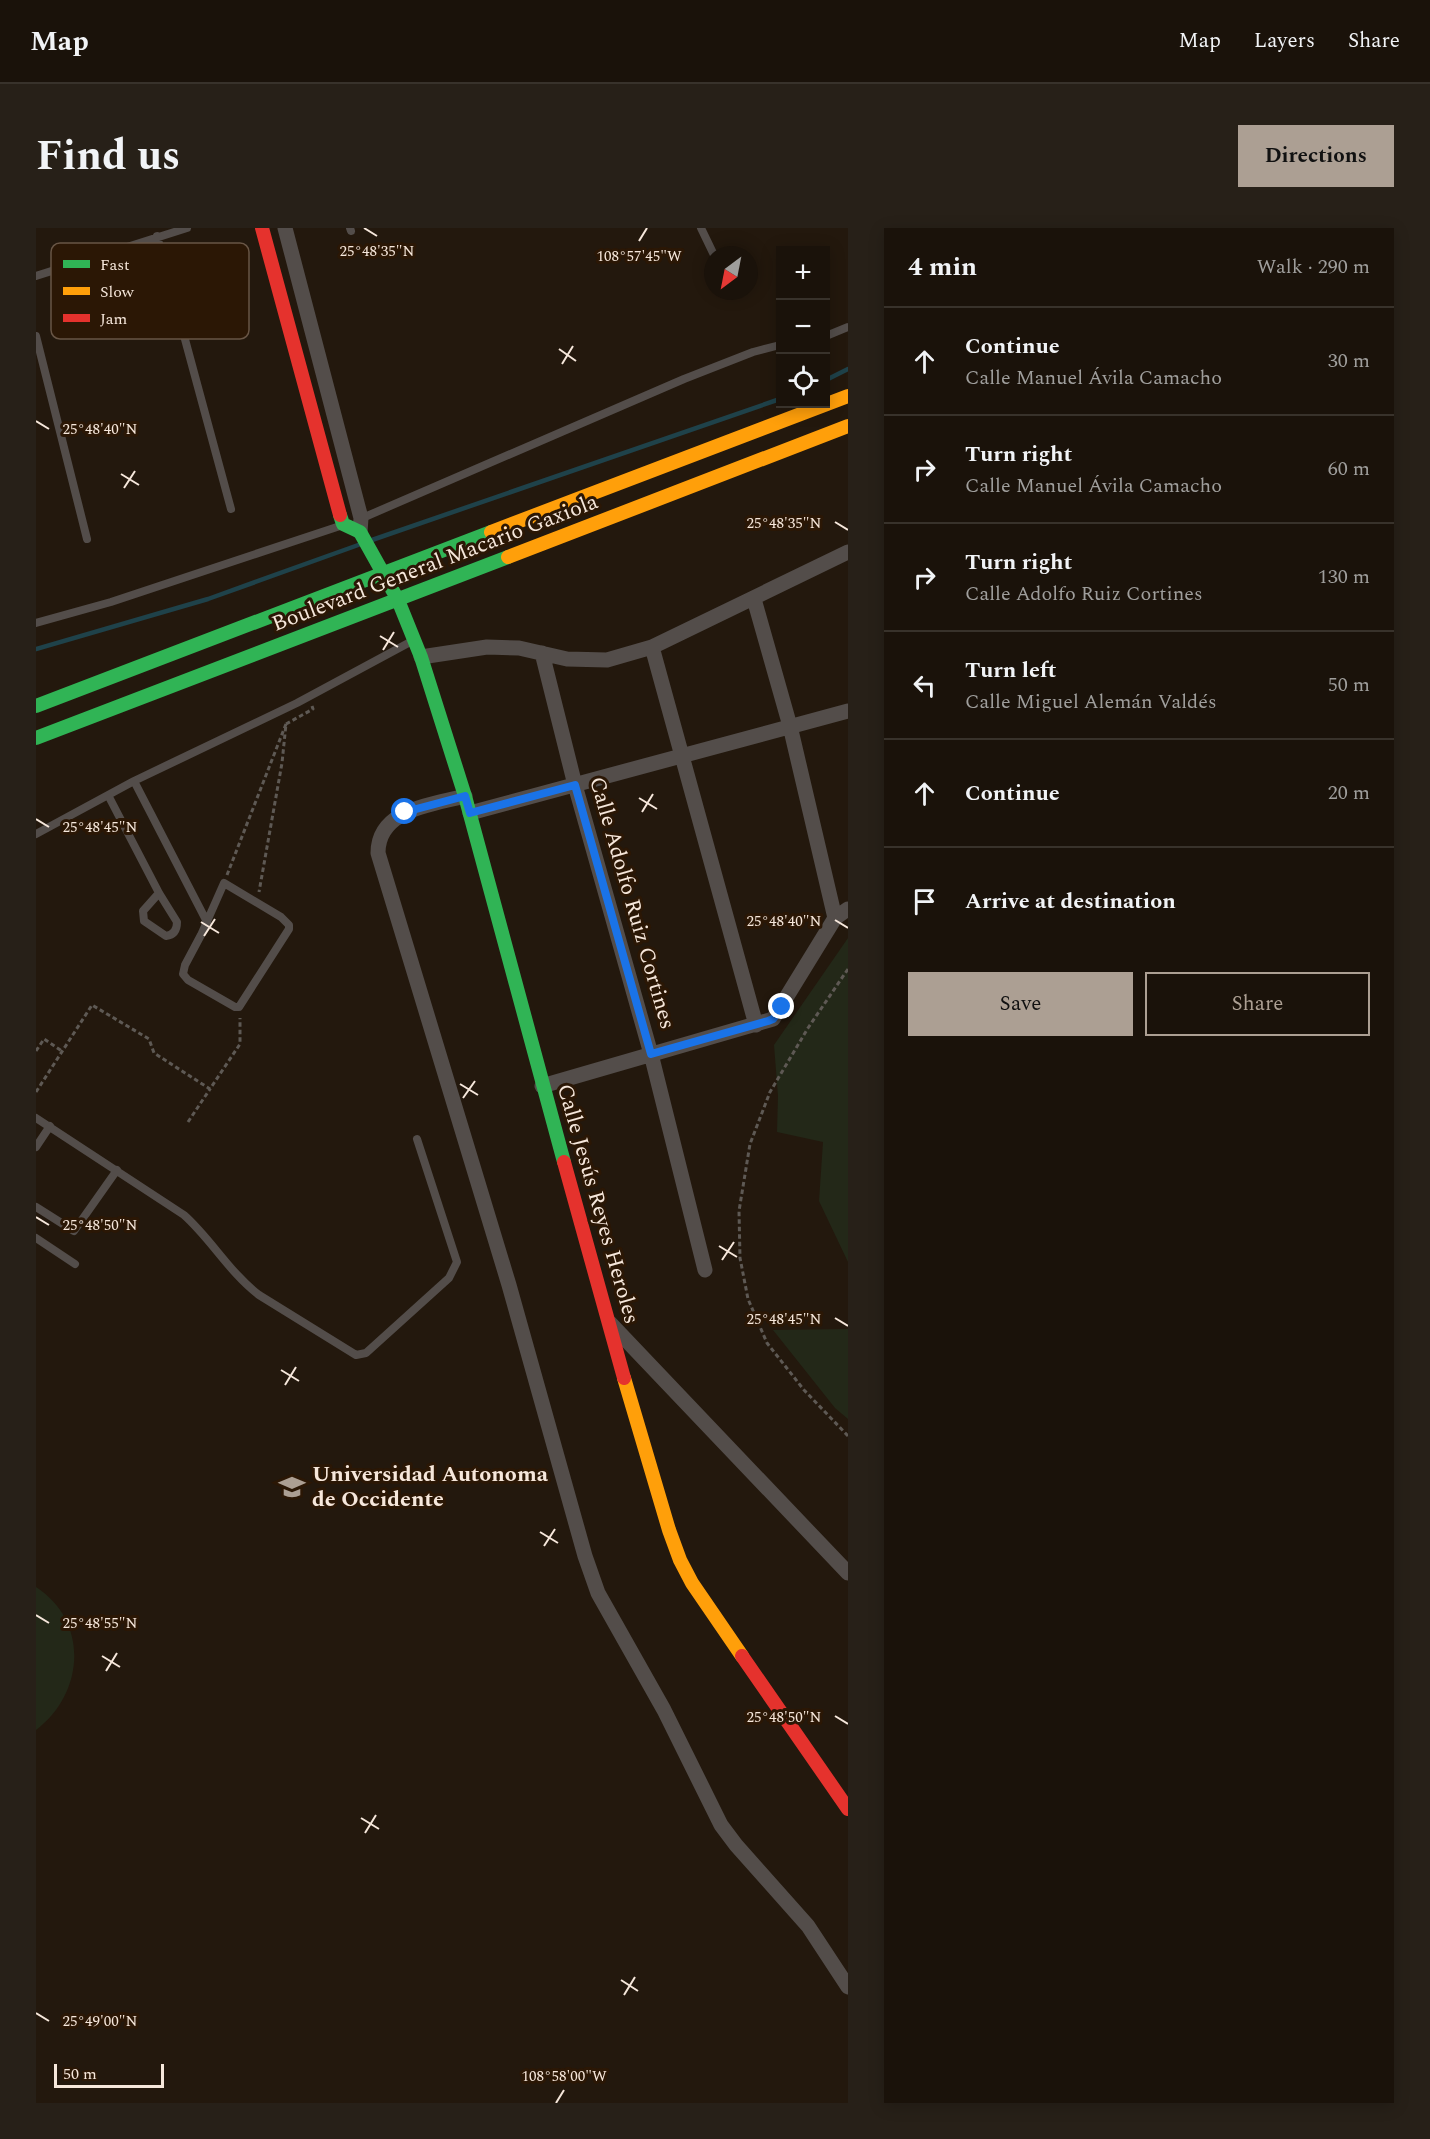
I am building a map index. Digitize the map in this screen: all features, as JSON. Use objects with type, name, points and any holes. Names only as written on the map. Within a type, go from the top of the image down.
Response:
[{"type":"main road","points":[[262,228],[344,524],[361,529]]},
{"type":"main road","name":"Boulevard General Macario Gaxiola","points":[[36,706],[848,396]]},
{"type":"main road","name":"Boulevard General Macario Gaxiola","points":[[36,738],[848,426]]},
{"type":"main road","name":"Calle Jesús Reyes Heroles","points":[[361,529],[374,560],[398,600],[415,640],[465,796],[607,1320],[680,1560],[692,1583],[848,1809]]},
{"type":"street","points":[[285,228],[361,529]]},
{"type":"street","points":[[421,657],[487,647],[519,648],[567,659],[607,660],[652,647],[848,552]]},
{"type":"street","points":[[542,1086],[773,1019],[842,913],[754,599]]},
{"type":"street","points":[[652,647],[756,1025]]},
{"type":"street","name":"Calle Adolfo Ruiz Cortines","points":[[542,653],[575,785],[651,1054],[705,1270]]},
{"type":"street","points":[[470,813],[848,711]]},
{"type":"street","points":[[465,796],[405,812],[393,820],[382,833],[378,842],[378,853],[509,1285],[585,1556],[598,1593],[674,1730],[721,1825],[808,1926],[848,1987]]},
{"type":"street","points":[[607,1320],[848,1572]]},
{"type":"lane","points":[[136,243],[187,228]]},
{"type":"lane","points":[[701,228],[710,246]]},
{"type":"lane","points":[[157,236],[159,243]]},
{"type":"lane","points":[[36,276],[51,271]]},
{"type":"lane","points":[[830,334],[848,327]]},
{"type":"lane","points":[[36,336],[87,539]]},
{"type":"lane","points":[[185,339],[231,509]]},
{"type":"lane","points":[[361,529],[684,379],[753,352],[776,346]]},
{"type":"lane","points":[[36,623],[111,602],[344,524]]},
{"type":"lane","points":[[36,834],[134,781],[297,703],[415,640]]},
{"type":"lane","points":[[134,781],[207,922]]},
{"type":"lane","points":[[108,795],[159,893],[177,922],[174,933],[169,936],[144,921],[143,912],[159,893]]},
{"type":"lane","points":[[224,883],[281,917],[289,925],[289,929],[239,1007],[235,1007],[188,980],[183,974],[185,965],[224,883]]},
{"type":"lane","points":[[36,1118],[184,1215],[196,1225],[236,1275],[259,1295],[350,1352],[362,1355],[449,1278],[457,1262],[417,1139]]},
{"type":"lane","points":[[36,1147],[50,1126]]},
{"type":"lane","points":[[36,1207],[74,1231],[117,1170]]},
{"type":"lane","points":[[36,1238],[75,1264]]},
{"type":"path","points":[[224,883],[286,724],[282,763],[257,903]]},
{"type":"path","points":[[848,969],[808,1028],[770,1092],[750,1144],[739,1211],[740,1258],[748,1299],[767,1343],[804,1390],[848,1436]]},
{"type":"path","points":[[36,1092],[92,1005],[148,1039],[154,1053],[210,1089]]},
{"type":"path","points":[[188,1122],[240,1044],[239,1007]]},
{"type":"path","points":[[36,1051],[44,1040],[62,1051]]},
{"type":"green space","points":[[848,938],[848,1262],[819,1201],[823,1142],[777,1132],[778,1096],[774,1045]]},
{"type":"green space","points":[[848,1329],[848,1419],[835,1408],[773,1330]]},
{"type":"green space","points":[[36,1587],[53,1602],[66,1619],[72,1638],[74,1658],[71,1678],[64,1697],[52,1715],[36,1730]]},
{"type":"waterway","points":[[830,378],[848,369]]},
{"type":"waterway","points":[[372,540],[776,400]]},
{"type":"waterway","points":[[36,649],[208,599],[361,544]]},
{"type":"traffic: fast","points":[[340,515],[343,524],[360,532],[398,600],[421,657],[465,796],[564,1162]]},
{"type":"traffic: fast","points":[[36,706],[491,532]]},
{"type":"traffic: fast","points":[[36,738],[508,557]]},
{"type":"traffic: slow","points":[[491,532],[848,396]]},
{"type":"traffic: slow","points":[[508,557],[848,426]]},
{"type":"traffic: slow","points":[[624,1378],[680,1560],[692,1583],[742,1656]]},
{"type":"traffic: jam","points":[[262,228],[340,515]]},
{"type":"traffic: jam","points":[[564,1162],[624,1378]]},
{"type":"traffic: jam","points":[[742,1656],[848,1809]]},
{"type":"place","name":"Universidad Autonoma de Occidente","points":[[292,1487]]},
{"type":"route","points":[[405,812],[465,796],[470,813],[575,785],[651,1054],[768,1021],[773,1019],[782,1007]]}]
